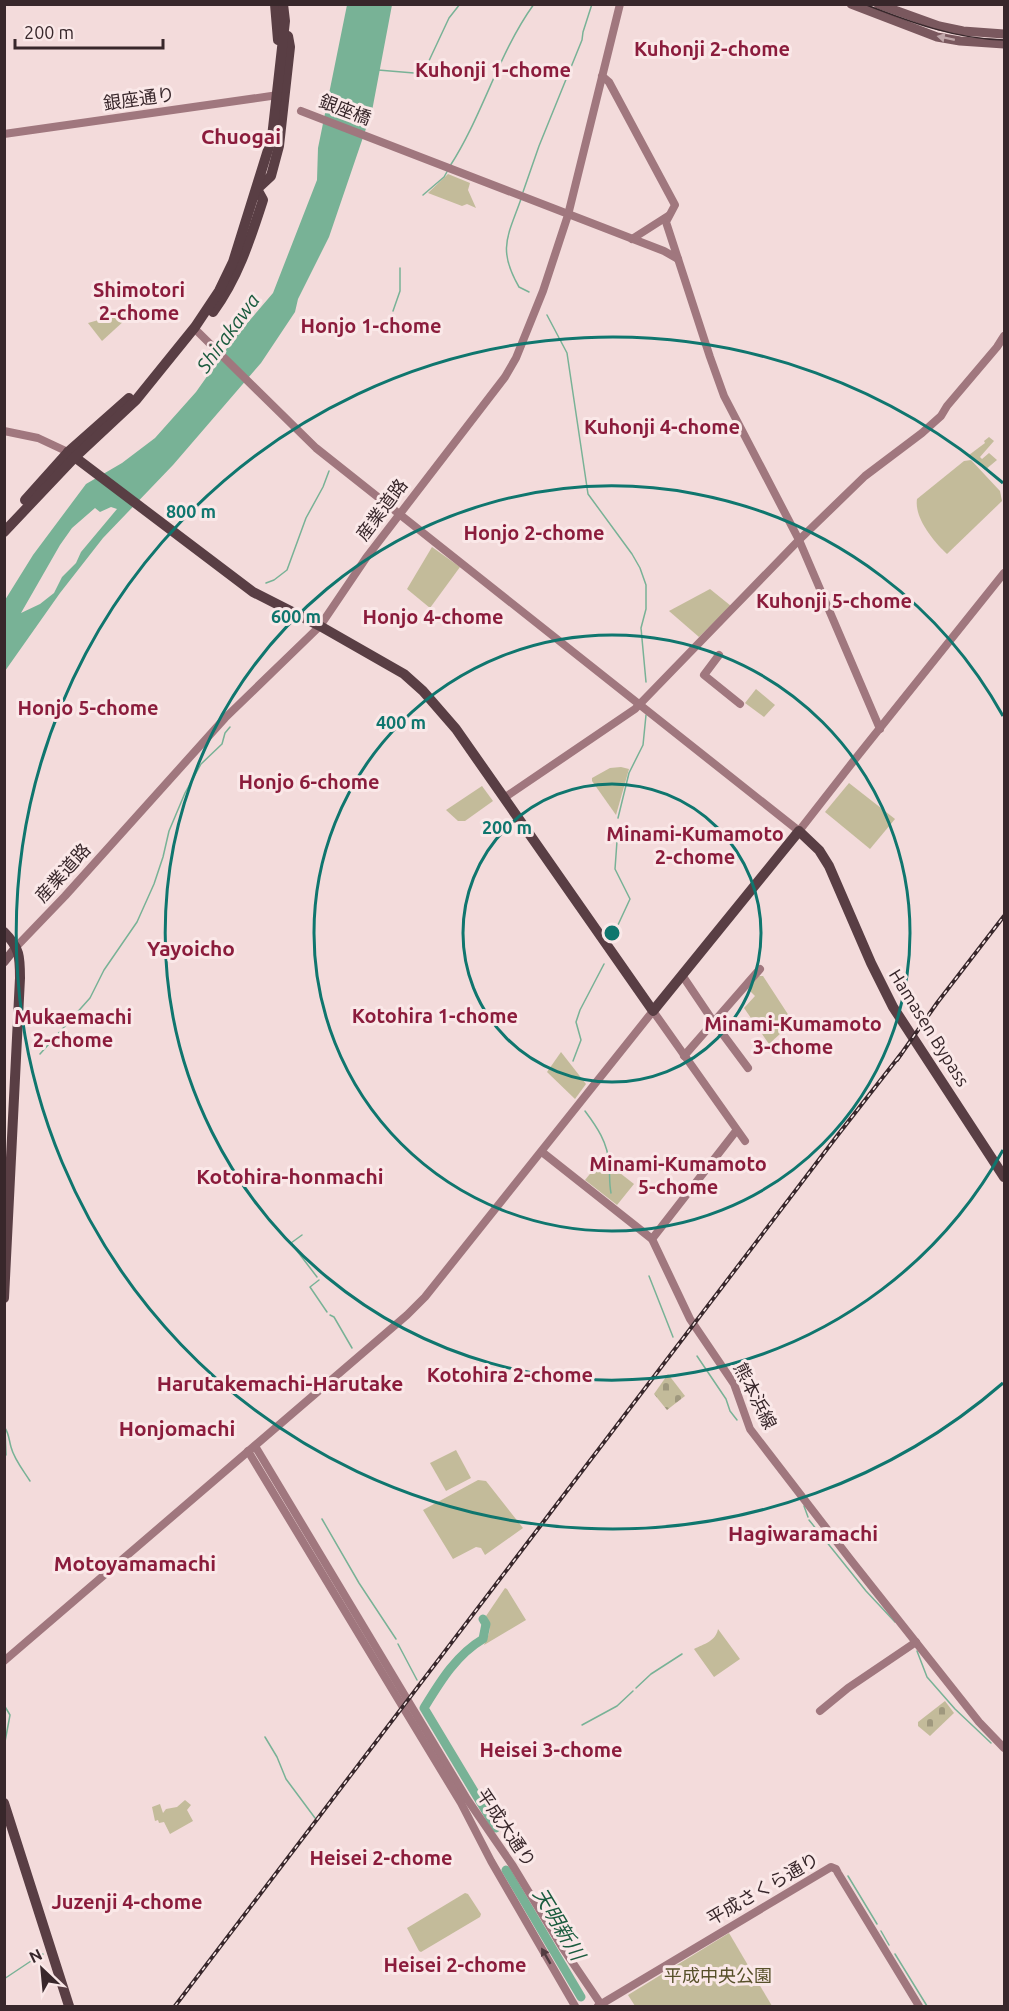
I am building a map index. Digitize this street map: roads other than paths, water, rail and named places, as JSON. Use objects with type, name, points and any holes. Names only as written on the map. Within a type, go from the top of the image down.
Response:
[{"type":"highway","points":[[4,522],[69,452],[144,382],[213,290],[224,268],[259,168],[280,94],[275,4]]},
{"type":"highway","points":[[4,532],[69,452],[112,423],[149,384],[195,327],[219,291],[233,262],[272,137],[290,47],[283,4]]},
{"type":"highway","points":[[149,384],[166,375],[231,285],[248,248],[263,201],[257,189]]},
{"type":"highway","points":[[69,452],[253,592],[320,626],[396,670],[423,691],[456,729],[653,1011],[799,831]]},
{"type":"highway","name":"Hamasen Bypass","points":[[799,831],[819,850],[829,866],[874,971],[893,1007],[1005,1177]]},
{"type":"highway","points":[[4,932],[14,950],[4,1194]]},
{"type":"highway","points":[[4,942],[20,957],[4,1298]]},
{"type":"highway","points":[[4,1803],[69,2007]]},
{"type":"highway","points":[[4,1825],[63,2007]]},
{"type":"main road","points":[[851,4],[937,37],[1005,44]]},
{"type":"main road","points":[[878,4],[939,27],[1005,34]]},
{"type":"main road","points":[[4,962],[14,950]]},
{"type":"street","name":"産業道路","points":[[14,950],[225,718],[320,626],[366,558],[505,377],[516,358],[543,291],[568,215],[620,4]]},
{"type":"street","points":[[602,76],[609,82],[675,205],[666,222],[724,396],[799,540],[880,729]]},
{"type":"street","name":"銀座通り","points":[[4,134],[280,94]]},
{"type":"street","name":"銀座橋","points":[[301,111],[664,251],[678,260]]},
{"type":"street","points":[[632,239],[668,216]]},
{"type":"street","points":[[198,332],[316,448],[799,831],[1005,573]]},
{"type":"street","points":[[504,798],[635,710],[799,540],[865,476],[941,416],[1005,336]]},
{"type":"street","points":[[4,431],[38,438],[69,452]]},
{"type":"street","points":[[719,655],[704,675],[740,704]]},
{"type":"street","points":[[684,1056],[760,969]]},
{"type":"street","points":[[682,975],[748,1068]]},
{"type":"street","points":[[4,1661],[407,1315],[425,1297],[653,1011],[745,1142]]},
{"type":"street","points":[[542,1152],[652,1239],[736,1131]]},
{"type":"street","name":"熊本浜線","points":[[652,1239],[690,1319],[734,1384],[750,1429],[979,1722],[1005,1748]]},
{"type":"street","points":[[251,1449],[327,1575]]},
{"type":"street","name":"平成大通り","points":[[327,1575],[600,2006]]},
{"type":"street","name":"平成大通り","points":[[327,1575],[461,1803],[575,2007]]},
{"type":"street","points":[[820,1711],[848,1688],[916,1642]]},
{"type":"street","name":"平成さくら通り","points":[[600,2006],[831,1867],[838,1873],[919,2007]]},
{"type":"waterway","points":[[378,70],[414,73],[427,65],[449,18],[460,4]]},
{"type":"waterway","points":[[450,166],[472,126],[510,43],[534,4]]},
{"type":"waterway","points":[[523,192],[582,40],[592,4]]},
{"type":"waterway","points":[[423,195],[444,177],[448,170]]},
{"type":"waterway","points":[[521,199],[509,233],[507,252],[512,274],[519,287],[529,292]]},
{"type":"waterway","points":[[393,311],[400,291],[400,268]]},
{"type":"waterway","points":[[547,315],[567,353],[588,494],[632,554],[646,585],[646,609],[641,628],[646,682]]},
{"type":"waterway","points":[[266,583],[287,570],[306,518],[329,471]]},
{"type":"waterway","points":[[618,818],[629,773],[643,745],[646,715]]},
{"type":"waterway","points":[[40,1054],[90,998],[104,970],[137,922],[154,884],[169,831],[185,793],[201,764],[222,744],[225,733],[230,727]]},
{"type":"waterway","points":[[617,927],[630,899],[615,869],[618,827]]},
{"type":"waterway","points":[[573,1061],[581,1040],[576,1022],[604,964]]},
{"type":"waterway","points":[[585,1111],[598,1129],[607,1149],[611,1193]]},
{"type":"waterway","points":[[302,1235],[291,1243],[317,1277]]},
{"type":"waterway","points":[[649,1276],[673,1337]]},
{"type":"waterway","points":[[319,1280],[310,1287],[327,1312]]},
{"type":"waterway","points":[[330,1315],[334,1317],[352,1348]]},
{"type":"waterway","points":[[697,1356],[726,1399],[730,1411],[737,1420]]},
{"type":"waterway","points":[[5,1428],[14,1456],[30,1481]]},
{"type":"waterway","points":[[5,1429],[6,1455]]},
{"type":"waterway","points":[[804,1506],[808,1517]]},
{"type":"waterway","points":[[322,1519],[359,1583],[396,1639]]},
{"type":"waterway","points":[[809,1520],[866,1591],[895,1622]]},
{"type":"waterway","name":"天明新川","points":[[483,1619],[486,1624],[483,1639],[473,1645],[457,1661],[424,1708],[496,1828]]},
{"type":"waterway","points":[[398,1644],[417,1680]]},
{"type":"waterway","points":[[917,1651],[927,1677],[955,1709],[991,1743]]},
{"type":"waterway","points":[[636,1688],[651,1674],[682,1654]]},
{"type":"waterway","points":[[582,1725],[617,1706],[633,1691]]},
{"type":"waterway","points":[[4,1705],[10,1715],[4,1747]]},
{"type":"waterway","points":[[265,1737],[286,1779],[315,1818]]},
{"type":"waterway","name":"天明新川","points":[[506,1870],[581,1997]]},
{"type":"waterway","points":[[848,1876],[877,1924]]},
{"type":"waterway","points":[[881,1931],[889,1945]]},
{"type":"waterway","points":[[4,1979],[43,1954]]},
{"type":"waterway","points":[[895,1954],[927,2006]]},
{"type":"tram line","points":[[864,4],[950,33],[1004,40]]},
{"type":"railway","points":[[897,1060],[937,1003],[1004,916]]},
{"type":"railway","points":[[175,2006],[901,1054]]},
{"type":"district","name":"Kuhonji 2-chome","points":[[712,49]]},
{"type":"district","name":"Kuhonji 1-chome","points":[[493,70]]},
{"type":"district","name":"Chuogai","points":[[241,137]]},
{"type":"district","name":"Shimotori 2-chome","points":[[139,302]]},
{"type":"district","name":"Honjo 1-chome","points":[[371,326]]},
{"type":"district","name":"Kuhonji 4-chome","points":[[662,427]]},
{"type":"district","name":"Honjo 2-chome","points":[[534,533]]},
{"type":"district","name":"Kuhonji 5-chome","points":[[834,601]]},
{"type":"district","name":"Honjo 4-chome","points":[[433,617]]},
{"type":"district","name":"Honjo 5-chome","points":[[88,708]]},
{"type":"district","name":"Honjo 6-chome","points":[[309,782]]},
{"type":"district","name":"Minami-Kumamoto 2-chome","points":[[695,846]]},
{"type":"district","name":"Yayoicho","points":[[191,949]]},
{"type":"district","name":"Kotohira 1-chome","points":[[435,1016]]},
{"type":"district","name":"Mukaemachi 2-chome","points":[[73,1028]]},
{"type":"district","name":"Minami-Kumamoto 3-chome","points":[[793,1036]]},
{"type":"district","name":"Minami-Kumamoto 5-chome","points":[[678,1176]]},
{"type":"district","name":"Kotohira-honmachi","points":[[290,1177]]},
{"type":"district","name":"Kotohira 2-chome","points":[[510,1375]]},
{"type":"district","name":"Harutakemachi-Harutake","points":[[280,1384]]},
{"type":"district","name":"Honjomachi","points":[[177,1429]]},
{"type":"district","name":"Hagiwaramachi","points":[[803,1534]]},
{"type":"district","name":"Motoyamamachi","points":[[135,1564]]},
{"type":"district","name":"Heisei 3-chome","points":[[551,1750]]},
{"type":"district","name":"Heisei 2-chome","points":[[381,1858]]},
{"type":"district","name":"Juzenji 4-chome","points":[[127,1902]]},
{"type":"district","name":"Heisei 2-chome","points":[[455,1965]]},
{"type":"water label","name":"Shirakawa","points":[[228,333]]},
{"type":"park label","name":"平成中央公園","points":[[718,1976]]}]
